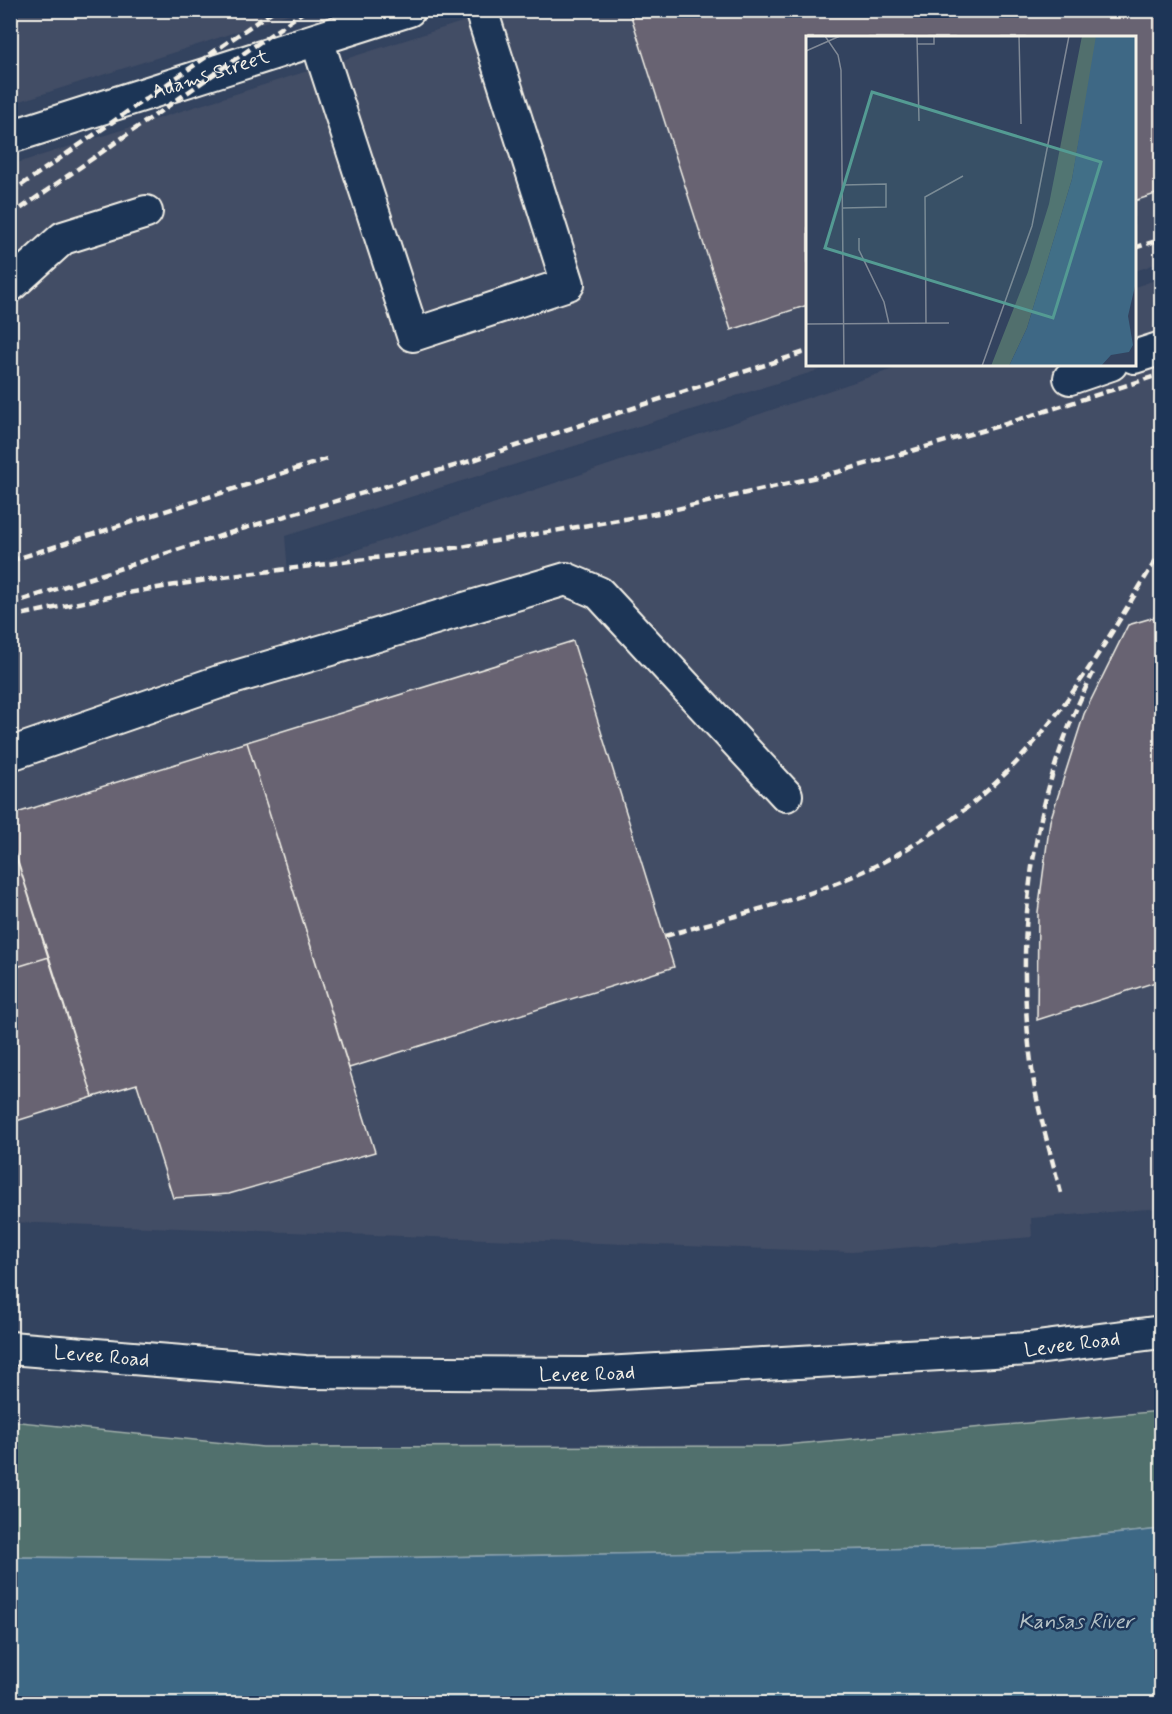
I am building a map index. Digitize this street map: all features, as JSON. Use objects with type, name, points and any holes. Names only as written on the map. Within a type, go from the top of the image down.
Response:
[{"type":"street","name":"Adams Street","points":[[10,137],[409,10]]},
{"type":"street","points":[[317,40],[413,335],[568,284],[481,10]]},
{"type":"street","points":[[10,286],[63,238],[146,212]]},
{"type":"street","points":[[1136,356],[1161,348]]},
{"type":"street","points":[[1070,378],[1105,366]]},
{"type":"street","points":[[10,754],[219,682],[566,579],[599,593],[786,795]]},
{"type":"street","name":"Levee Road","points":[[10,1348],[305,1372],[587,1374],[1029,1349],[1161,1332]]},
{"type":"shaded area","points":[[11,10],[297,10],[297,11],[11,104]]},
{"type":"shaded area","points":[[497,11],[1161,11],[1161,262],[1136,271],[1136,36],[806,36],[806,366],[832,366],[285,536],[288,573],[902,366],[1136,366],[1136,287],[1161,278],[1161,1208],[1031,1218],[1032,1237],[852,1252],[11,1222],[11,165]]},
{"type":"green space","points":[[1161,1411],[1161,1529],[990,1547],[274,1560],[11,1557],[11,1421],[263,1447],[773,1446]]},
{"type":"water","name":"Kansas River","points":[[1161,1529],[1161,1703],[11,1703],[11,1557],[274,1560],[990,1547]]},
{"type":"building","points":[[637,10],[753,10],[754,15],[770,10],[1162,10],[1162,192],[1136,200],[1136,36],[806,36],[806,306],[731,330],[630,13]]},
{"type":"building","points":[[1162,615],[1162,980],[1037,1020],[1038,912],[1050,821],[1084,714],[1128,625]]},
{"type":"building","points":[[573,641],[674,967],[349,1068],[247,742]]},
{"type":"building","points":[[247,742],[375,1152],[229,1194],[173,1198],[137,1084],[93,1097],[10,838],[10,815]]},
{"type":"building","points":[[10,838],[49,957],[10,969]]},
{"type":"building","points":[[49,957],[93,1097],[10,1123],[10,969]]},
{"type":"railway","points":[[10,193],[274,10]]},
{"type":"railway","points":[[10,216],[306,10]]},
{"type":"railway","points":[[1136,247],[1162,239]]},
{"type":"railway","points":[[10,604],[245,528],[461,464],[806,352]]},
{"type":"railway","points":[[10,617],[133,592],[224,577],[461,547],[659,513],[834,473],[1002,425],[1162,374]]},
{"type":"railway","points":[[10,561],[330,458]]},
{"type":"railway","points":[[665,936],[764,908],[860,873],[912,846],[961,812],[1006,773],[1045,729],[1077,686],[1162,550]]},
{"type":"railway","points":[[1061,1193],[1033,1077],[1027,1025],[1026,922],[1041,820],[1054,770],[1071,721],[1093,673]]}]
